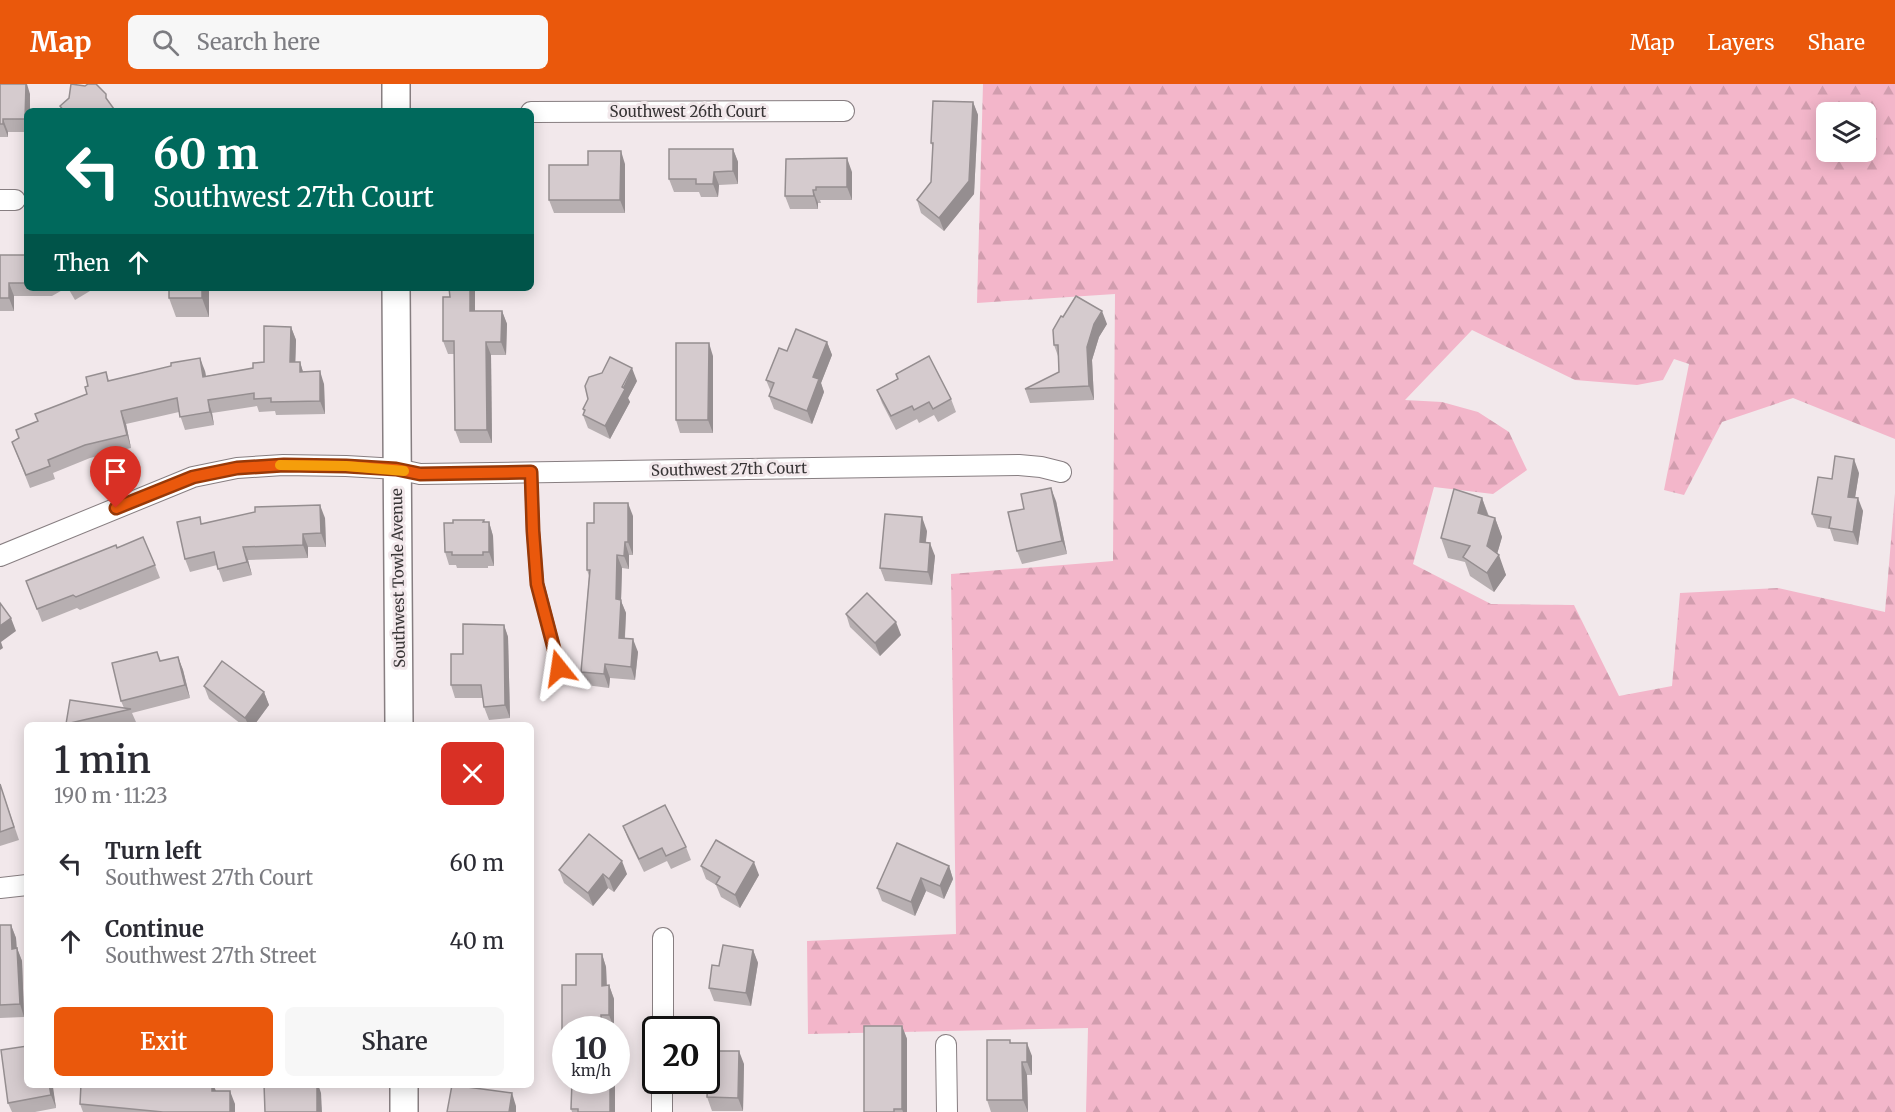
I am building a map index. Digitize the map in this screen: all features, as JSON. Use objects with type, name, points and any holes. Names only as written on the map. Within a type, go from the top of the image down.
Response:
[{"type":"main road","points":[[396,84],[396,108]]},
{"type":"main road","name":"Southwest Towle Avenue","points":[[396,291],[399,722]]},
{"type":"main road","points":[[404,1088],[404,1112]]},
{"type":"street","name":"Southwest 26th Court","points":[[534,112],[844,111]]},
{"type":"street","name":"Southwest 27th Court","points":[[0,556],[193,477],[237,468],[284,465],[346,466],[396,469],[420,474],[1019,465],[1061,472]]},
{"type":"street","points":[[0,888],[24,885]]},
{"type":"street","points":[[663,938],[663,1016]]},
{"type":"street","points":[[946,1045],[947,1112]]},
{"type":"street","points":[[662,1094],[662,1112]]},
{"type":"lane","points":[[531,472],[537,584],[559,668]]},
{"type":"green space","points":[[983,84],[1895,84],[1895,439],[1793,398],[1722,422],[1684,495],[1664,490],[1689,364],[1674,359],[1663,380],[1637,385],[1575,380],[1472,330],[1405,400],[1442,402],[1478,412],[1509,432],[1527,470],[1493,494],[1434,487],[1413,564],[1491,604],[1574,605],[1619,696],[1672,686],[1680,593],[1778,588],[1885,612],[1895,493],[1895,1112],[1086,1112],[1088,1028],[808,1034],[807,941],[956,934],[951,574],[1113,561],[1115,294],[977,303]]},
{"type":"building","points":[[0,84],[26,84],[24,119],[3,119],[3,124],[0,124]]},
{"type":"building","points":[[71,84],[85,86],[96,84],[106,94],[106,98],[113,108],[62,108],[60,106],[69,98]]},
{"type":"building","points":[[933,101],[973,102],[969,181],[939,218],[917,200],[931,182]]},
{"type":"building","points":[[669,149],[733,149],[733,171],[714,172],[713,184],[696,184],[696,179],[669,179]]},
{"type":"building","points":[[588,151],[621,151],[620,200],[549,200],[549,165],[588,165]]},
{"type":"building","points":[[847,158],[847,187],[816,187],[816,190],[813,190],[814,196],[785,196],[786,159]]},
{"type":"building","points":[[0,255],[24,255],[24,283],[9,283],[9,298],[0,298]]},
{"type":"building","points":[[169,291],[202,291],[202,298],[169,298]]},
{"type":"building","points":[[449,291],[470,291],[470,311],[502,311],[501,342],[486,342],[487,430],[455,430],[454,341],[443,341],[443,297],[450,297]]},
{"type":"building","points":[[1076,296],[1102,311],[1094,324],[1087,347],[1089,386],[1025,389],[1059,372],[1058,345],[1054,345],[1053,330]]},
{"type":"building","points":[[264,326],[291,327],[290,362],[300,362],[300,372],[320,371],[320,401],[271,402],[271,398],[254,399],[254,393],[208,400],[210,412],[180,417],[177,398],[121,411],[127,435],[85,445],[48,460],[50,466],[26,475],[12,442],[19,438],[16,430],[38,421],[35,414],[87,394],[86,377],[106,372],[108,381],[171,366],[171,363],[200,358],[203,377],[253,368],[253,363],[264,362]]},
{"type":"building","points":[[796,329],[827,342],[813,377],[819,379],[807,411],[769,396],[774,383],[766,380],[779,348],[787,351]]},
{"type":"building","points":[[676,343],[709,343],[708,420],[676,420]]},
{"type":"building","points":[[929,356],[951,399],[933,409],[929,402],[914,410],[912,406],[891,416],[877,390],[898,379],[896,374]]},
{"type":"building","points":[[610,357],[632,368],[622,387],[625,389],[605,426],[583,415],[585,410],[583,409],[588,399],[585,386],[589,377],[602,373]]},
{"type":"building","points":[[1835,456],[1854,459],[1848,497],[1858,498],[1853,532],[1829,528],[1831,517],[1812,514],[1818,477],[1832,479]]},
{"type":"building","points":[[1051,488],[1062,541],[1017,551],[1008,512],[1024,509],[1021,494]]},
{"type":"building","points":[[1454,489],[1482,498],[1478,513],[1495,518],[1487,546],[1499,555],[1487,573],[1463,557],[1470,546],[1441,538]]},
{"type":"building","points":[[594,503],[628,503],[628,542],[625,542],[624,556],[617,555],[616,599],[621,600],[619,638],[633,639],[631,667],[605,664],[604,674],[581,672],[590,570],[587,570],[587,523],[594,523]]},
{"type":"building","points":[[320,505],[321,533],[303,534],[303,545],[243,547],[247,562],[218,569],[214,552],[185,559],[177,522],[200,517],[201,524],[255,512],[255,507]]},
{"type":"building","points":[[885,514],[922,517],[920,542],[930,543],[928,572],[880,568]]},
{"type":"building","points":[[453,520],[489,522],[489,552],[483,552],[483,555],[452,555],[452,552],[445,552],[444,523],[453,523]]},
{"type":"building","points":[[143,537],[155,565],[76,597],[73,595],[37,609],[26,581],[116,545],[117,548]]},
{"type":"building","points":[[867,593],[896,622],[875,643],[846,614]]},
{"type":"building","points":[[0,603],[11,618],[0,626]]},
{"type":"building","points":[[463,624],[504,625],[505,705],[484,707],[481,685],[451,685],[451,654],[463,654]]},
{"type":"building","points":[[157,652],[160,661],[178,657],[185,685],[121,701],[112,663]]},
{"type":"building","points":[[222,661],[264,692],[245,718],[204,686]]},
{"type":"building","points":[[70,700],[131,709],[75,722],[66,722]]},
{"type":"building","points":[[0,784],[14,827],[0,832]]},
{"type":"building","points":[[665,805],[686,847],[666,856],[662,848],[639,859],[623,826]]},
{"type":"building","points":[[589,834],[622,861],[609,879],[603,874],[588,893],[559,870]]},
{"type":"building","points":[[716,840],[754,862],[735,895],[716,884],[720,877],[701,866]]},
{"type":"building","points":[[897,843],[949,866],[940,886],[921,878],[911,902],[877,888]]},
{"type":"building","points":[[0,925],[11,925],[12,949],[17,948],[20,1004],[0,1005]]},
{"type":"building","points":[[723,945],[753,950],[746,993],[709,988],[712,965],[719,966]]},
{"type":"building","points":[[576,954],[602,954],[602,986],[609,985],[609,1015],[562,1016],[562,985],[576,985]]},
{"type":"building","points":[[864,1026],[902,1026],[902,1109],[894,1109],[894,1112],[864,1112]]},
{"type":"building","points":[[987,1040],[1027,1043],[1027,1062],[1022,1062],[1023,1100],[987,1100]]},
{"type":"building","points":[[24,1046],[24,1088],[50,1088],[51,1095],[8,1103],[1,1050]]},
{"type":"building","points":[[720,1051],[739,1051],[738,1098],[707,1097],[707,1094],[720,1094]]},
{"type":"building","points":[[81,1088],[212,1088],[212,1091],[230,1091],[230,1112],[163,1112],[80,1104]]},
{"type":"building","points":[[264,1088],[317,1088],[317,1112],[265,1112]]},
{"type":"building","points":[[451,1088],[474,1088],[512,1093],[509,1112],[447,1112]]},
{"type":"building","points":[[572,1094],[610,1094],[610,1112],[578,1112],[578,1109],[571,1109]]},
{"type":"slow traffic","points":[[280,465],[346,466],[404,471]]},
{"type":"route","points":[[116,508],[193,477],[237,468],[284,465],[396,469],[420,474],[531,472],[537,584],[559,668]]}]
